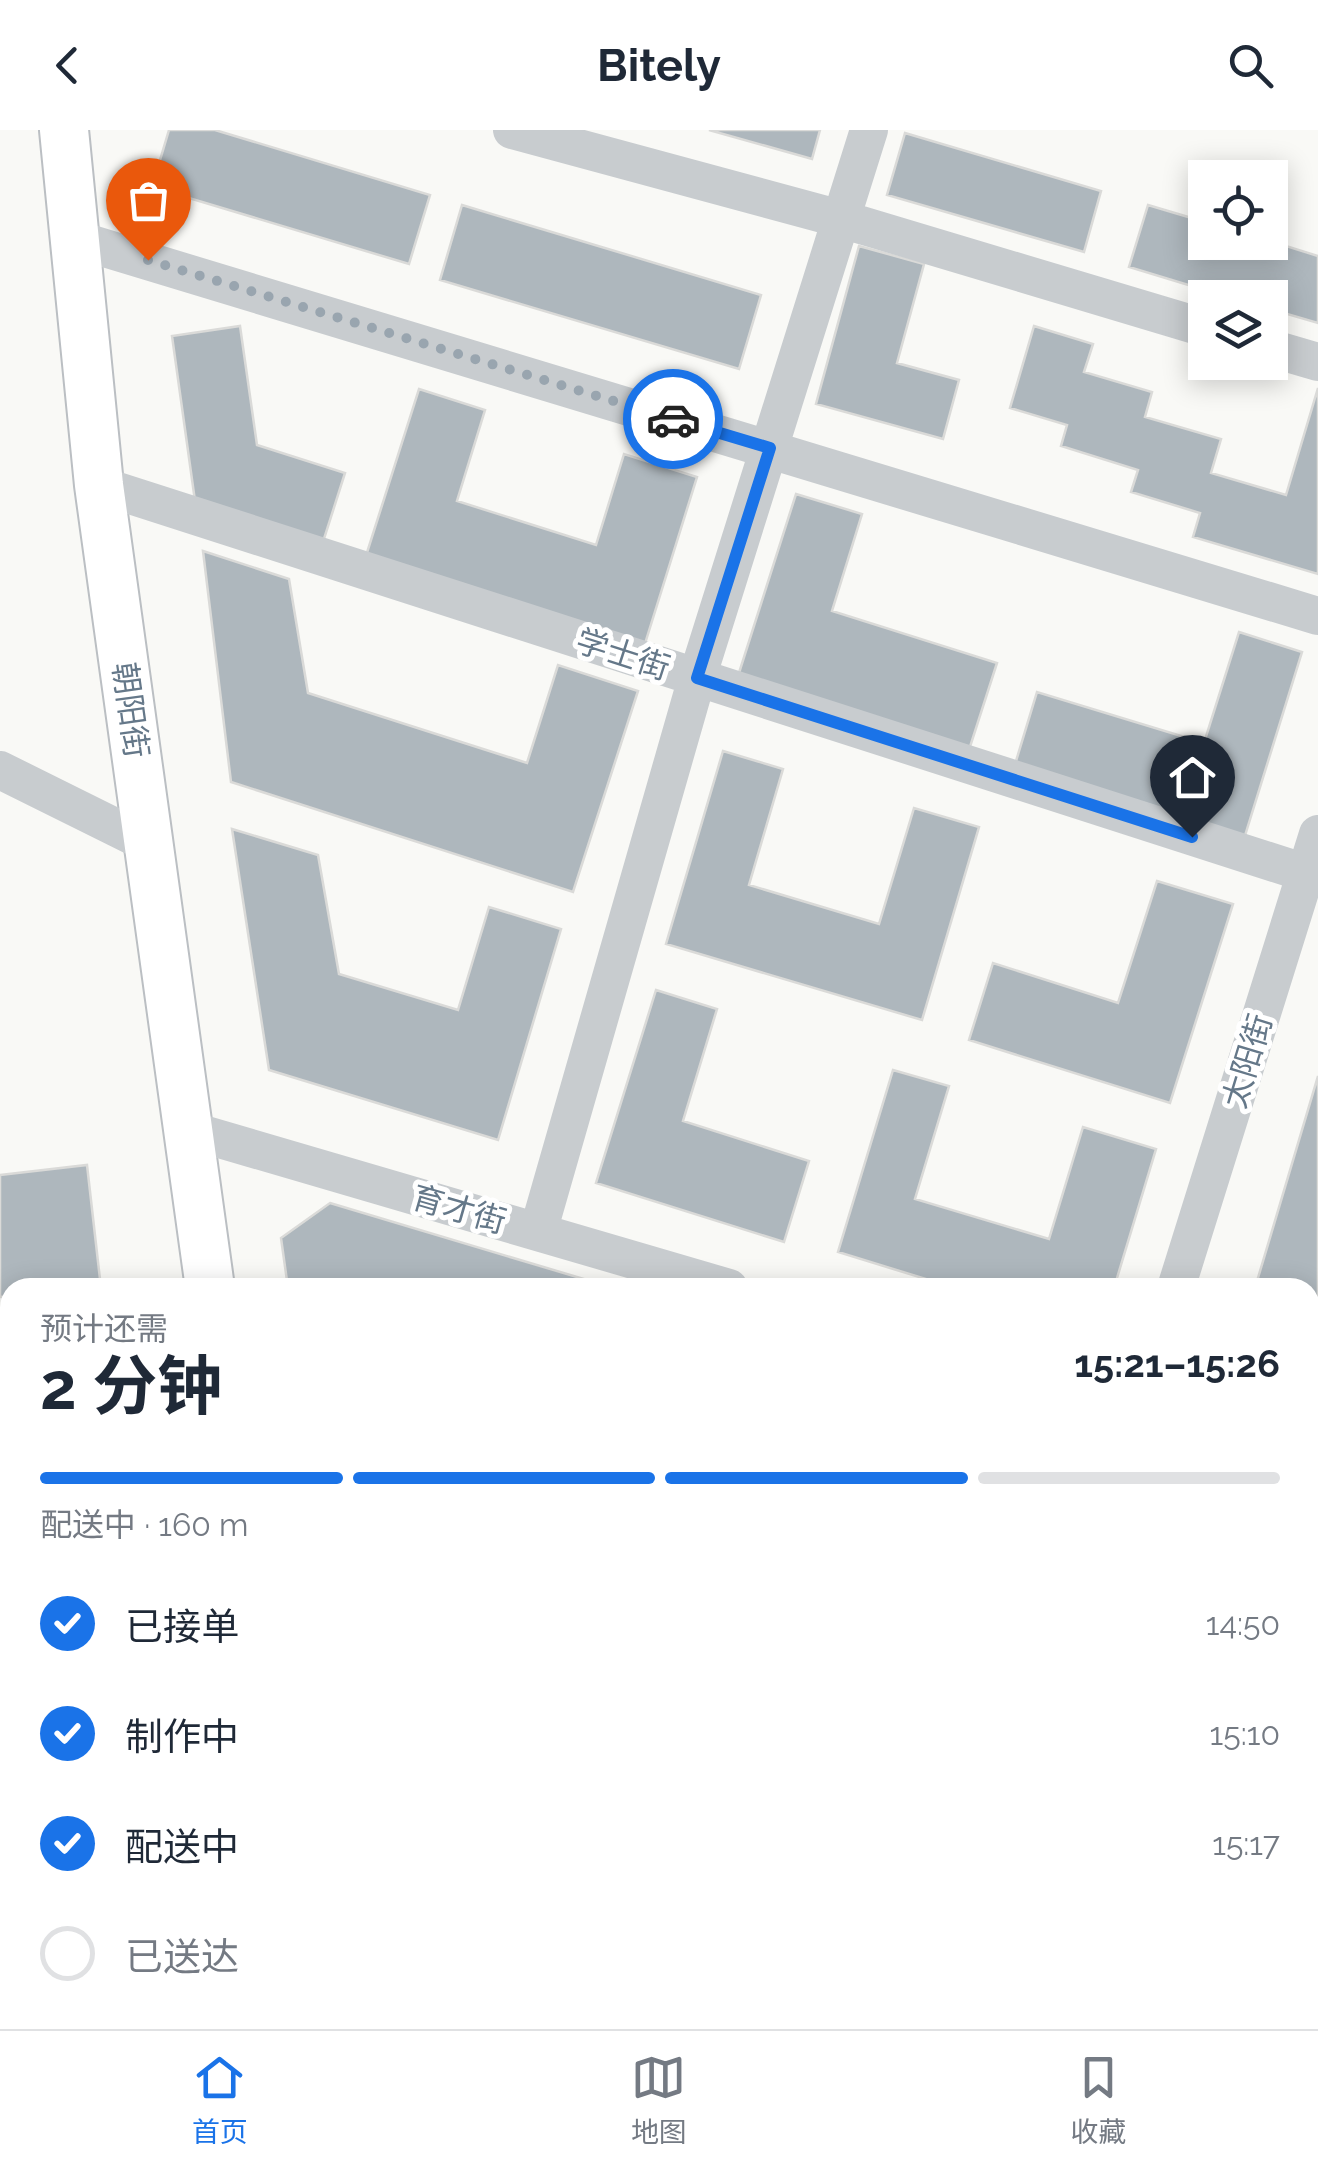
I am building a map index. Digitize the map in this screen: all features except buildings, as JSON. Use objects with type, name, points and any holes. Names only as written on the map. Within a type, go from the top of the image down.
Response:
[{"type":"main road","name":"朝阳街","points":[[64,130],[99,486],[209,1278]]},
{"type":"street","points":[[512,130],[841,219],[1188,323]]},
{"type":"street","points":[[538,1232],[697,678],[869,130]]},
{"type":"street","points":[[76,238],[1318,616]]},
{"type":"street","points":[[1288,353],[1318,362]]},
{"type":"street","name":"学士街","points":[[99,486],[1312,875]]},
{"type":"street","points":[[0,770],[150,844]]},
{"type":"street","name":"太阳街","points":[[1179,1278],[1312,875],[1318,834]]},
{"type":"street","name":"育才街","points":[[190,1130],[694,1278]]},
{"type":"way so far","points":[[148,260],[673,419]]},
{"type":"route","points":[[673,419],[770,448],[697,678],[1192,837]]}]
